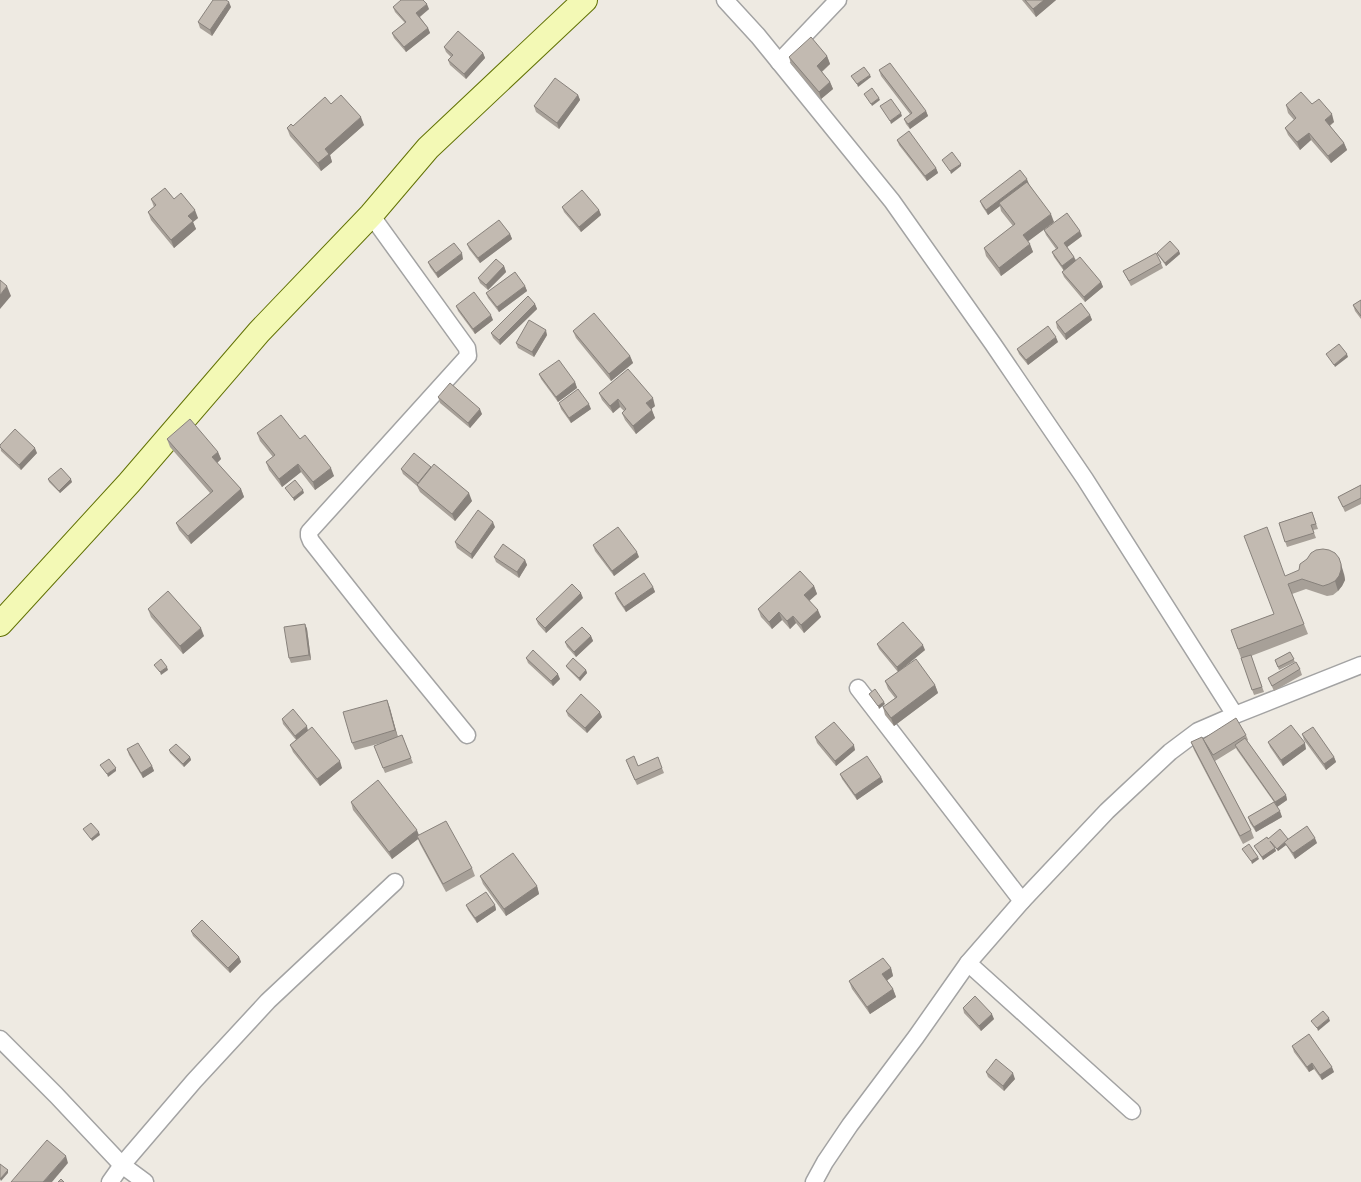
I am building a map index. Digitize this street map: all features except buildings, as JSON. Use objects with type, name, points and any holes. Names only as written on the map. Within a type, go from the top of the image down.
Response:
[{"type":"street","points":[[0,624],[128,483],[259,332],[371,215],[428,148],[585,0]]},
{"type":"street","points":[[725,0],[758,36],[892,201],[1085,479],[1235,714]]},
{"type":"street","points":[[779,62],[838,0]]},
{"type":"street","points":[[371,215],[467,348],[468,356],[309,532],[308,536],[467,735]]},
{"type":"street","points":[[814,1182],[825,1162],[850,1126],[968,963],[1022,901],[1107,811],[1170,752],[1198,731],[1235,714],[1361,666]]},
{"type":"street","points":[[858,688],[1022,901]]},
{"type":"street","points":[[110,1182],[122,1165],[194,1081],[268,1000],[395,882]]},
{"type":"street","points":[[968,963],[1132,1111]]},
{"type":"street","points":[[0,1038],[122,1165],[146,1182]]}]
